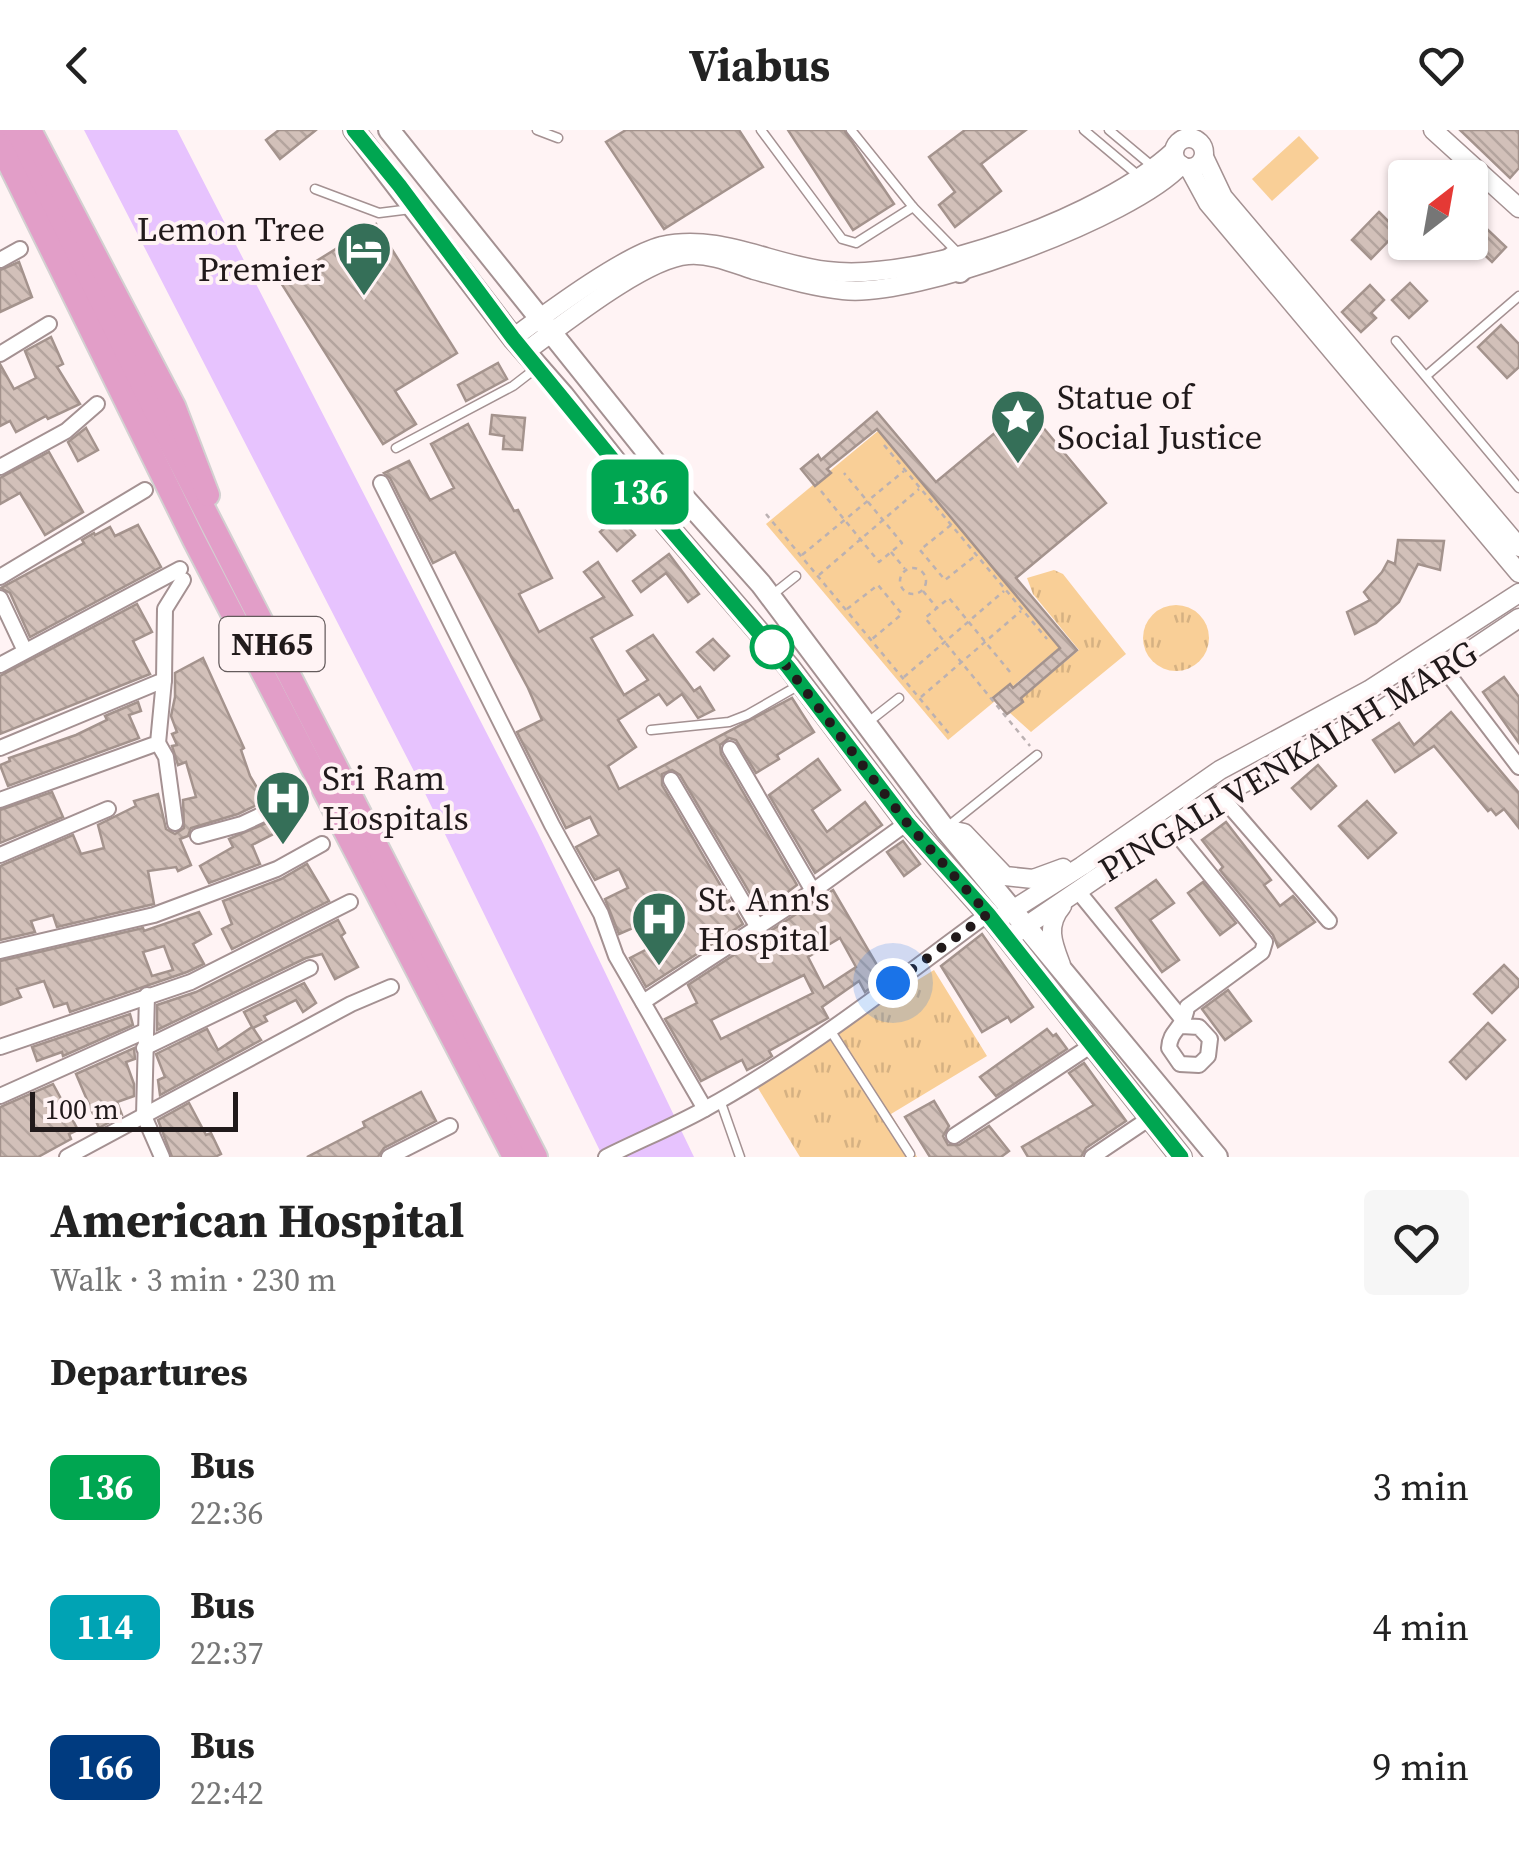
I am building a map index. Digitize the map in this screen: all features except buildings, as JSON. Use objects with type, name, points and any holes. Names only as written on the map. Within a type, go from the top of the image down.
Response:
[{"type":"highway","name":"NH65","points":[[10,130],[366,822],[492,1094],[514,1157]]},
{"type":"highway","points":[[30,130],[174,406],[195,456],[227,556]]},
{"type":"highway","name":"NH65","points":[[0,144],[141,435],[492,1094],[536,1157]]},
{"type":"main road","points":[[354,130],[525,352],[801,684],[907,823],[1005,922],[1065,975],[1217,1157]]},
{"type":"main road","points":[[390,130],[680,492],[770,598],[944,829],[1092,1045],[1181,1157]]},
{"type":"street","points":[[1433,130],[1519,208]]},
{"type":"street","points":[[1196,134],[1180,140],[1208,203],[1519,574]]},
{"type":"street","points":[[957,261],[1054,221],[1147,172],[1187,160]]},
{"type":"street","points":[[525,352],[548,324],[631,260],[667,245],[736,248],[809,268],[866,274],[957,261],[1108,214],[1164,182],[1187,160]]},
{"type":"street","points":[[1187,160],[1223,197],[1519,546]]},
{"type":"street","points":[[0,260],[20,250]]},
{"type":"street","points":[[0,354],[49,324]]},
{"type":"street","points":[[0,467],[66,431],[97,404]]},
{"type":"street","points":[[382,483],[552,825],[601,914],[616,956],[700,1111]]},
{"type":"street","points":[[0,578],[145,490]]},
{"type":"street","points":[[0,665],[182,575],[165,609],[158,742],[166,757],[175,823]]},
{"type":"street","name":"PINGALI VENKAIAH MARG","points":[[1005,922],[1220,770],[1369,690],[1519,593]]},
{"type":"street","points":[[0,598],[25,651]]},
{"type":"street","name":"PINGALI VENKAIAH MARG","points":[[1005,922],[1074,892],[1220,795],[1306,752],[1444,670],[1519,618]]},
{"type":"street","points":[[1444,670],[1519,768]]},
{"type":"street","points":[[0,748],[164,680]]},
{"type":"street","points":[[1296,728],[1306,752]]},
{"type":"street","points":[[0,800],[158,742]]},
{"type":"street","points":[[730,749],[813,891]]},
{"type":"street","points":[[671,780],[757,926]]},
{"type":"street","points":[[1220,795],[1329,920]]},
{"type":"street","points":[[198,836],[242,824],[293,800]]},
{"type":"street","points":[[0,855],[108,809]]},
{"type":"street","points":[[643,1002],[813,891],[907,823]]},
{"type":"street","points":[[1065,975],[1051,931],[1056,912],[1074,892],[1182,1023],[1186,1007],[1262,952],[1265,942],[1171,827]]},
{"type":"street","points":[[944,829],[964,833],[1005,876],[1033,879],[1062,868],[1082,866]]},
{"type":"street","points":[[0,951],[154,915],[277,869],[322,844]]},
{"type":"street","points":[[0,1047],[191,982],[350,902]]},
{"type":"street","points":[[606,1157],[720,1100],[1005,922]]},
{"type":"street","points":[[144,1048],[310,968]]},
{"type":"street","points":[[68,1157],[351,1004],[391,987]]},
{"type":"street","points":[[146,995],[144,1116],[162,1157]]},
{"type":"street","points":[[0,1096],[145,1031]]},
{"type":"street","points":[[954,1136],[1092,1045]]},
{"type":"street","points":[[1092,1157],[1150,1118]]},
{"type":"street","points":[[389,1157],[450,1126]]},
{"type":"lane","points":[[538,130],[558,138]]},
{"type":"lane","points":[[760,130],[848,243],[856,244],[912,207]]},
{"type":"lane","points":[[852,130],[957,261]]},
{"type":"lane","points":[[1084,130],[1147,172]]},
{"type":"lane","points":[[1109,130],[1147,172]]},
{"type":"lane","points":[[315,189],[379,213],[416,208]]},
{"type":"lane","points":[[1426,376],[1519,296]]},
{"type":"lane","points":[[1396,340],[1519,488]]},
{"type":"lane","points":[[396,448],[513,386],[525,352]]},
{"type":"lane","points":[[770,598],[796,576]]},
{"type":"lane","points":[[651,730],[729,722],[801,684]]},
{"type":"lane","points":[[864,725],[899,698]]},
{"type":"lane","points":[[944,829],[1037,755]]},
{"type":"lane","points":[[830,1030],[910,1154]]},
{"type":"lane","points":[[720,1100],[740,1157]]},
{"type":"path","points":[[884,445],[1047,639]]},
{"type":"path","points":[[801,556],[905,470]]},
{"type":"path","points":[[821,491],[878,562],[891,552],[902,543],[844,473]]},
{"type":"path","points":[[818,576],[920,488]]},
{"type":"path","points":[[766,514],[951,736]]},
{"type":"path","points":[[951,525],[920,550],[945,580],[976,554]]},
{"type":"path","points":[[891,552],[906,570]]},
{"type":"path","points":[[922,572],[932,564]]},
{"type":"path","points":[[906,570],[922,572],[926,580],[922,590],[912,594],[902,588],[900,576],[906,570]]},
{"type":"path","points":[[846,610],[878,585],[891,600],[902,614],[871,640]]},
{"type":"path","points":[[922,590],[937,608]]},
{"type":"path","points":[[902,678],[1006,590]]},
{"type":"path","points":[[1010,672],[949,598],[925,618],[1037,755]]},
{"type":"path","points":[[920,699],[1022,610]]},
{"type":"green space","points":[[1299,136],[1319,158],[1272,201],[1252,179]]},
{"type":"green space","points":[[878,431],[1060,647],[948,740],[766,524]]},
{"type":"green space","points":[[1054,570],[1063,574],[1126,654],[1031,732],[1010,713],[1079,650],[1033,594],[1027,578]]},
{"type":"green space","points":[[1176,605],[1199,615],[1209,638],[1199,661],[1176,671],[1153,661],[1143,638],[1153,615]]},
{"type":"green space","points":[[934,970],[987,1056],[891,1114],[917,1157],[800,1157],[753,1080]]},
{"type":"shaded area","points":[[84,130],[177,130],[538,833],[694,1157],[603,1157],[418,779]]},
{"type":"bus line","name":"136","points":[[354,130],[513,338],[788,667],[907,823],[988,914],[1181,1157]]},
{"type":"place","name":"Lemon Tree Premier","points":[[364,298]]},
{"type":"place","name":"Statue of Social Justice","points":[[1018,466]]},
{"type":"place","name":"Sri Ram Hospitals","points":[[283,847]]},
{"type":"place","name":"St. Ann's Hospital","points":[[659,968]]},
{"type":"route","points":[[772,647],[768,642],[907,823],[988,914],[893,983]]}]
